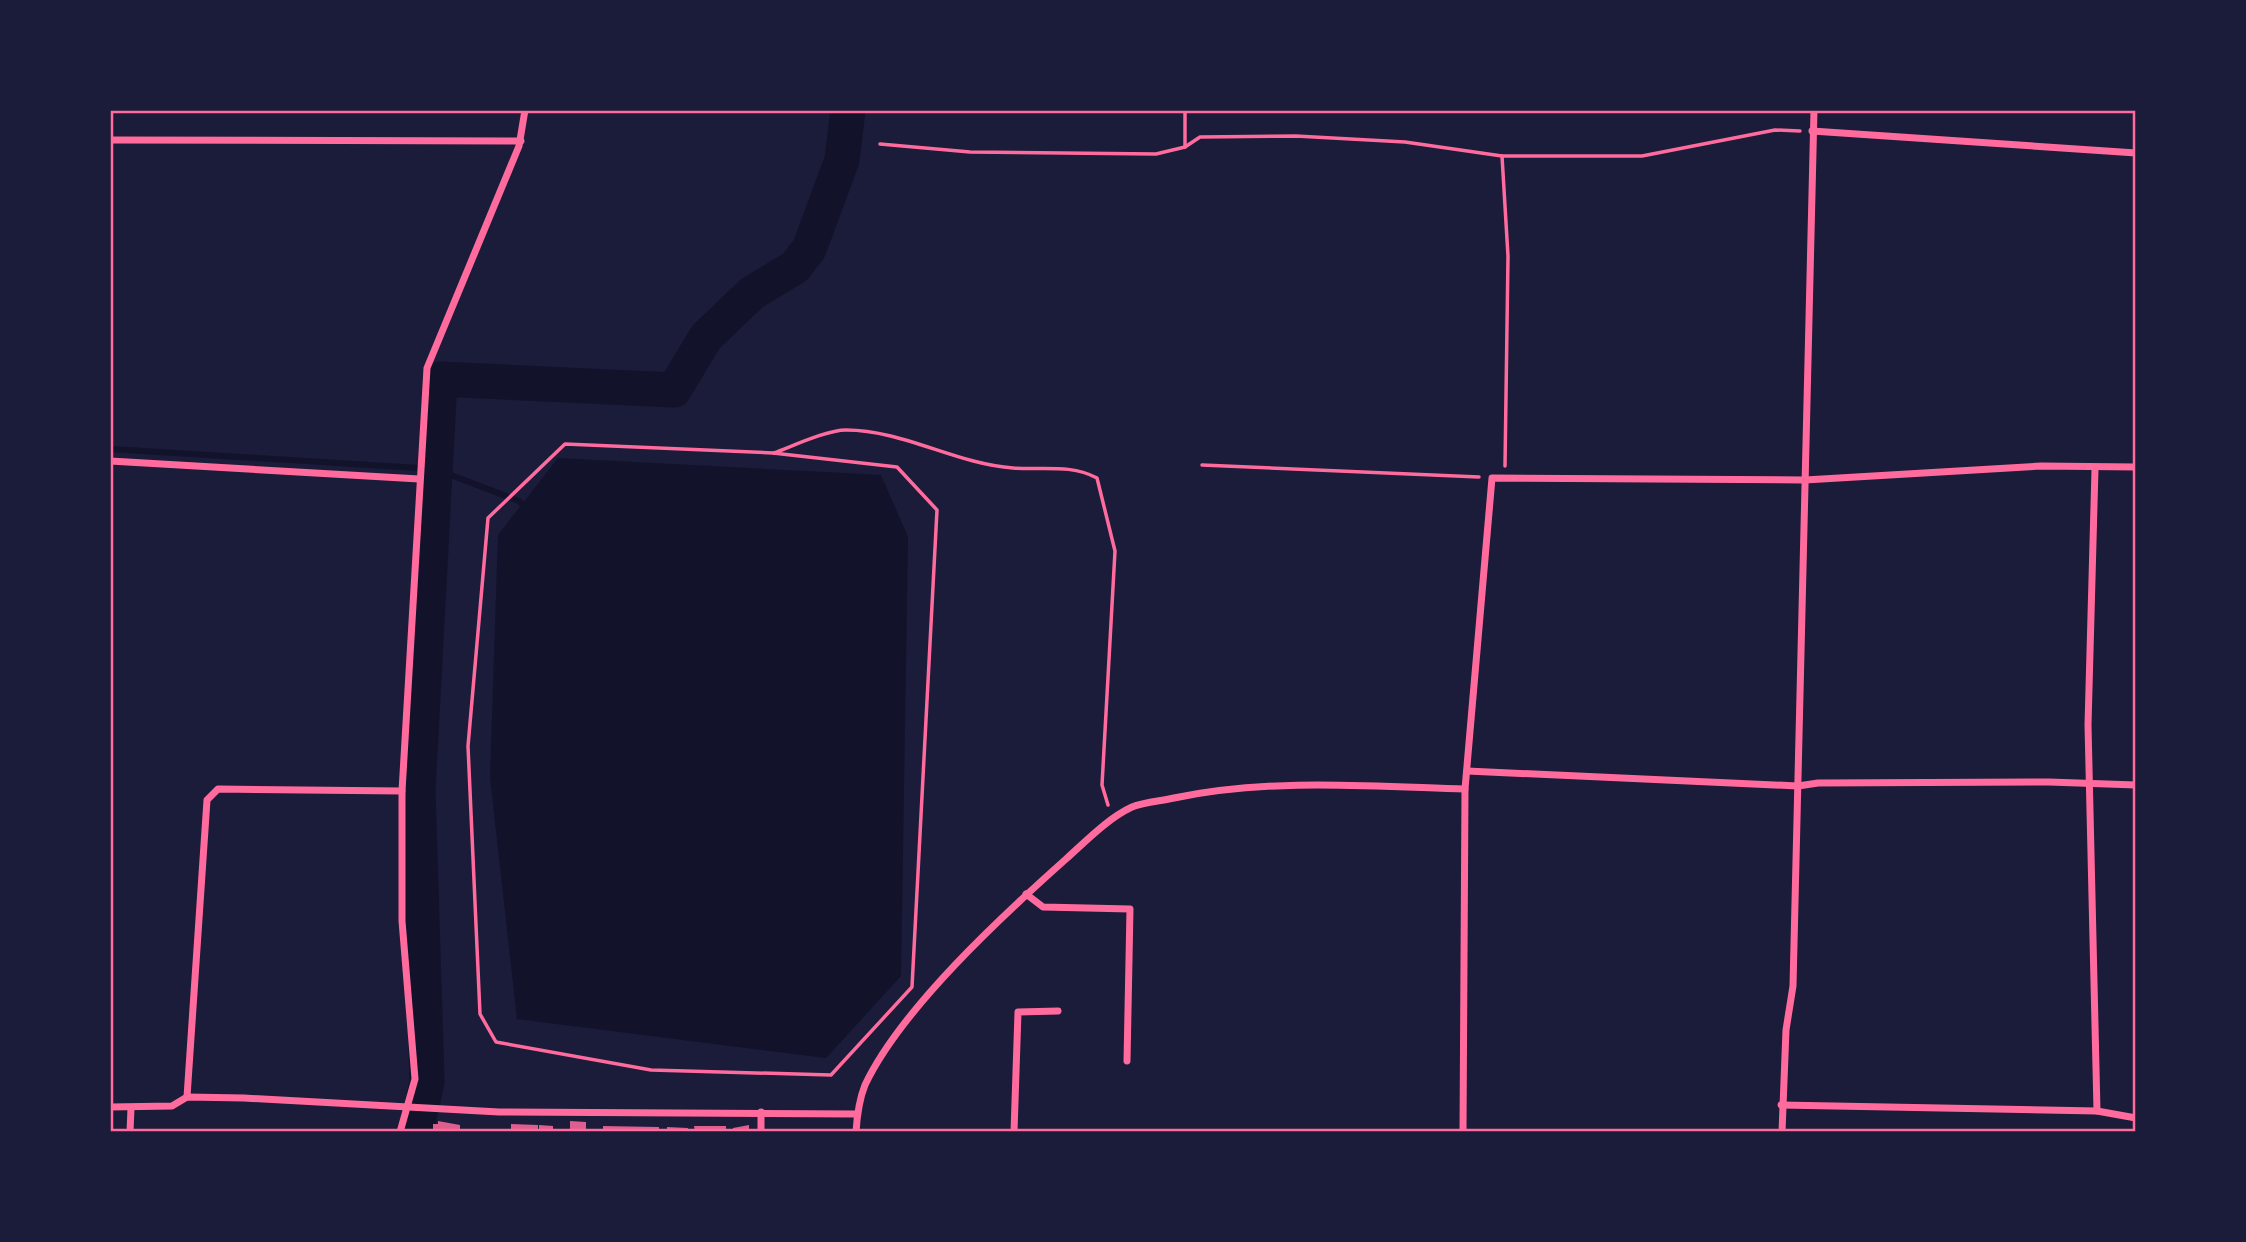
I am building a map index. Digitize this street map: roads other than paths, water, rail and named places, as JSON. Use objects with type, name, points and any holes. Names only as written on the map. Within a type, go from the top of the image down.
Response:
[{"type":"street","points":[[400,1132],[415,1079],[402,921],[402,791],[426,368],[520,141],[525,110]]},
{"type":"street","points":[[1782,1132],[1786,1030],[1793,986],[1814,110]]},
{"type":"street","points":[[1812,131],[2136,153]]},
{"type":"street","points":[[110,140],[520,141]]},
{"type":"street","points":[[110,461],[419,479]]},
{"type":"street","points":[[1463,1132],[1465,789],[1492,478],[1805,480],[2041,466],[2095,469],[2136,467]]},
{"type":"street","points":[[2095,469],[2090,785],[2097,1111]]},
{"type":"street","points":[[1467,771],[1798,786],[2035,782],[2136,785]]},
{"type":"street","points":[[856,1132],[857,1114],[865,1086],[886,1051],[924,1002],[1026,894],[1133,807],[1212,790],[1328,785],[1465,789]]},
{"type":"street","points":[[187,1097],[207,800],[218,789],[402,791]]},
{"type":"street","points":[[1026,894],[1043,907],[1130,909],[1127,1061]]},
{"type":"street","points":[[1014,1132],[1018,1012],[1058,1011]]},
{"type":"street","points":[[110,1107],[172,1106],[187,1097],[408,1109],[702,1116],[761,1112],[857,1114]]},
{"type":"street","points":[[1781,1105],[2097,1111],[2136,1118]]},
{"type":"street","points":[[130,1132],[131,1108]]},
{"type":"street","points":[[761,1112],[761,1132]]},
{"type":"waterway","points":[[416,1132],[427,1082],[418,790],[440,379],[674,390],[706,337],[752,293],[795,267],[809,249],[842,160],[848,110]]},
{"type":"waterway","points":[[110,449],[435,469],[519,501],[525,508]]}]
